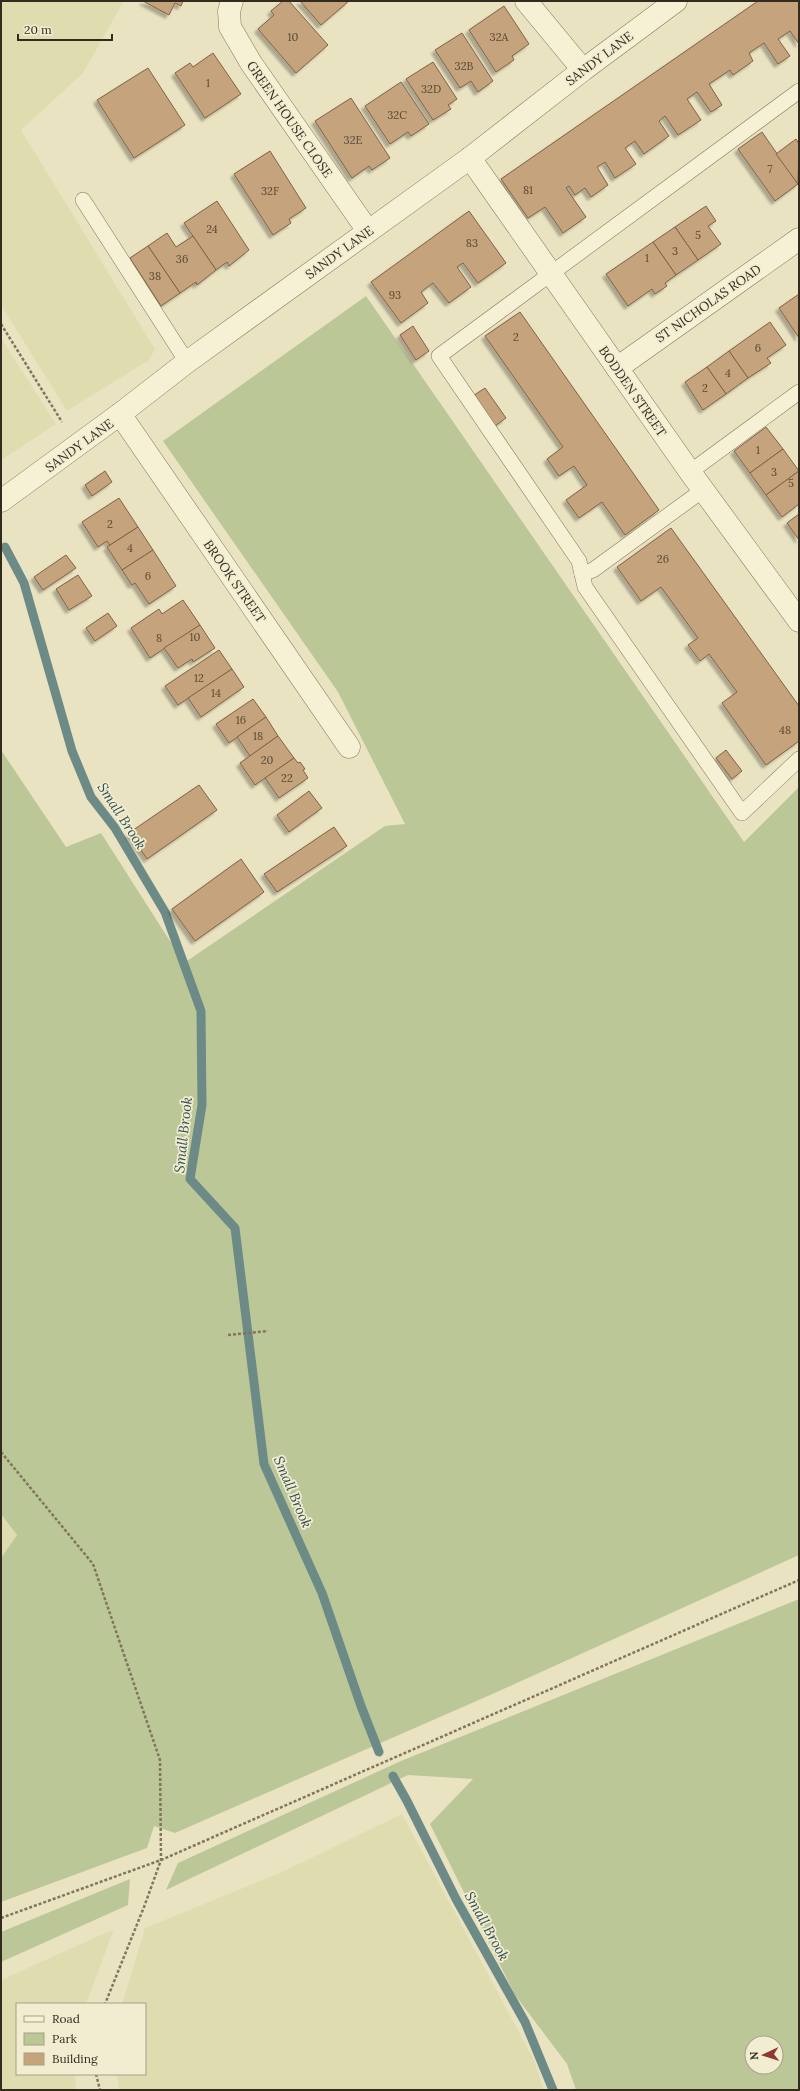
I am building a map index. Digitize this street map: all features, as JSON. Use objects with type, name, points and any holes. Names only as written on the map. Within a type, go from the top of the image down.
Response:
[{"type":"street","name":"GREEN HOUSE CLOSE","points":[[232,1],[229,11],[230,27],[251,63],[368,231]]},
{"type":"street","points":[[526,1],[583,70]]},
{"type":"street","name":"SANDY LANE","points":[[1,501],[120,414],[187,362],[470,158],[583,70],[676,1]]},
{"type":"street","name":"BODDEN STREET","points":[[470,158],[690,472],[799,621]]},
{"type":"street","name":"ST NICHOLAS ROAD","points":[[617,368],[799,238]]},
{"type":"street","name":"BROOK STREET","points":[[120,414],[349,747]]},
{"type":"lane","points":[[799,91],[439,356],[579,561],[585,587],[742,813],[799,759]]},
{"type":"lane","points":[[83,200],[187,362]]},
{"type":"lane","points":[[690,472],[799,392]]},
{"type":"lane","points":[[582,574],[593,570],[703,490]]},
{"type":"path","points":[[1,324],[77,446]]},
{"type":"path","points":[[228,1335],[268,1331]]},
{"type":"path","points":[[1,1452],[93,1564],[160,1760],[161,1860],[105,2003]]},
{"type":"path","points":[[1,1918],[161,1860],[799,1580]]},
{"type":"path","points":[[96,2075],[100,2090]]},
{"type":"shaded area","points":[[1,1],[124,1],[83,73],[21,130],[155,349],[149,360],[67,411],[1,305]]},
{"type":"shaded area","points":[[1,338],[56,424],[1,460]]},
{"type":"shaded area","points":[[1,1514],[17,1535],[1,1558]]},
{"type":"shaded area","points":[[402,1814],[534,2060],[544,2090],[119,2090],[117,2075],[146,2075],[146,2003],[122,2003],[145,1928],[282,1872]]},
{"type":"shaded area","points":[[114,1929],[86,2003],[16,2003],[16,2075],[75,2075],[76,2090],[1,2090],[1,1980]]},
{"type":"green space","points":[[366,296],[744,842],[799,787],[799,1555],[497,1692],[175,1833],[154,1826],[147,1848],[1,1902],[1,1558],[17,1535],[1,1514],[1,750],[66,847],[101,833],[184,963],[385,826],[405,824],[338,692],[163,441]]},
{"type":"green space","points":[[799,1599],[799,2090],[576,2090],[567,2064],[515,1995],[430,1824],[473,1779],[408,1775],[166,1890],[178,1863],[401,1761]]},
{"type":"green space","points":[[130,1879],[128,1905],[1,1962],[1,1932]]},
{"type":"building","points":[[143,1],[183,1],[181,6],[175,3],[169,15]]},
{"type":"building","points":[[283,1],[289,1],[328,45],[296,73],[258,29],[274,15],[271,11]]},
{"type":"building","points":[[300,1],[349,1],[321,25]]},
{"type":"building","points":[[758,1],[799,1],[799,44],[790,31],[778,39],[790,56],[778,64],[764,43],[749,53],[753,61],[733,75],[730,70],[709,84],[722,105],[711,112],[697,92],[687,99],[701,120],[678,135],[665,116],[659,121],[669,136],[644,154],[635,141],[625,148],[636,164],[615,178],[605,162],[597,167],[608,185],[591,197],[585,188],[575,195],[569,186],[566,188],[586,217],[563,233],[545,207],[528,218],[501,179]]},
{"type":"building","points":[[504,6],[529,44],[512,56],[514,60],[496,72],[469,30]]},
{"type":"building","points":[[462,33],[493,81],[478,92],[471,81],[460,88],[435,50]]},
{"type":"building","points":[[213,53],[241,94],[205,118],[175,73],[190,63],[193,67]]},
{"type":"building","points":[[433,62],[457,99],[448,105],[451,109],[433,120],[406,79]]},
{"type":"building","points":[[148,68],[185,125],[134,158],[97,100]]},
{"type":"building","points":[[401,82],[429,124],[411,136],[408,132],[390,144],[365,106]]},
{"type":"building","points":[[351,98],[390,158],[372,170],[369,166],[352,178],[315,121]]},
{"type":"building","points":[[762,132],[798,184],[775,201],[738,149]]},
{"type":"building","points":[[796,139],[799,144],[798,184],[776,154]]},
{"type":"building","points":[[270,151],[306,208],[289,219],[291,223],[273,235],[234,174]]},
{"type":"building","points":[[217,201],[249,250],[229,266],[227,262],[216,270],[184,223]]},
{"type":"building","points":[[706,206],[716,221],[708,226],[721,244],[698,260],[675,227]]},
{"type":"building","points":[[469,211],[506,263],[478,283],[463,263],[457,267],[471,287],[449,303],[433,283],[421,292],[428,303],[401,323],[371,282]]},
{"type":"building","points":[[675,227],[698,260],[676,275],[653,242]]},
{"type":"building","points":[[167,233],[176,247],[193,236],[216,270],[197,285],[196,282],[180,293],[148,246]]},
{"type":"building","points":[[653,242],[676,275],[665,283],[667,286],[655,294],[652,289],[628,306],[606,274]]},
{"type":"building","points":[[148,246],[180,293],[161,306],[130,258]]},
{"type":"building","points":[[799,294],[799,338],[779,308]]},
{"type":"building","points":[[520,312],[659,510],[625,535],[602,502],[579,518],[566,500],[587,485],[574,466],[559,476],[547,459],[563,447],[485,336]]},
{"type":"building","points":[[770,322],[786,345],[767,358],[771,363],[748,378],[729,351]]},
{"type":"building","points":[[413,326],[429,351],[416,360],[400,335]]},
{"type":"building","points":[[729,351],[748,378],[726,394],[707,367]]},
{"type":"building","points":[[707,367],[726,394],[703,410],[685,382]]},
{"type":"building","points":[[485,388],[506,418],[495,426],[473,396]]},
{"type":"building","points":[[766,427],[783,449],[750,473],[734,451]]},
{"type":"building","points":[[783,449],[799,471],[766,495],[750,473]]},
{"type":"building","points":[[105,471],[112,482],[92,496],[85,485]]},
{"type":"building","points":[[799,471],[799,504],[782,517],[766,495]]},
{"type":"building","points":[[119,498],[138,527],[110,545],[107,541],[98,547],[82,522]]},
{"type":"building","points":[[799,514],[799,540],[787,523]]},
{"type":"building","points":[[138,527],[153,550],[122,570],[107,547]]},
{"type":"building","points":[[671,528],[799,706],[799,741],[766,765],[722,703],[737,692],[709,654],[700,661],[688,645],[698,638],[661,587],[641,601],[617,567]]},
{"type":"building","points":[[153,550],[176,586],[149,604],[135,583],[132,585],[122,570]]},
{"type":"building","points":[[66,555],[76,568],[43,590],[34,577]]},
{"type":"building","points":[[78,575],[92,596],[69,610],[56,589]]},
{"type":"building","points":[[183,600],[200,625],[150,658],[131,628],[159,609],[162,614]]},
{"type":"building","points":[[108,613],[117,626],[95,641],[86,628]]},
{"type":"building","points":[[200,625],[215,648],[193,662],[192,659],[178,668],[164,648]]},
{"type":"building","points":[[219,650],[232,669],[178,705],[165,686]]},
{"type":"building","points":[[232,669],[244,687],[201,717],[188,698]]},
{"type":"building","points":[[253,699],[266,717],[229,743],[216,724]]},
{"type":"building","points":[[266,717],[278,736],[250,756],[237,737]]},
{"type":"building","points":[[278,736],[294,758],[255,785],[240,763]]},
{"type":"building","points":[[726,750],[742,771],[732,779],[716,758]]},
{"type":"building","points":[[294,758],[298,763],[300,762],[305,769],[303,770],[308,778],[279,798],[265,778]]},
{"type":"building","points":[[199,785],[217,810],[147,859],[129,833]]},
{"type":"building","points":[[309,791],[322,808],[289,832],[277,815]]},
{"type":"building","points":[[334,827],[347,846],[277,892],[264,874]]},
{"type":"building","points":[[241,859],[264,892],[195,941],[172,909]]},
{"type":"waterway","name":"Small Brook","points":[[5,547],[24,583],[72,751],[91,797],[115,828],[165,912],[201,1011],[202,1105],[190,1179],[235,1228],[264,1464],[322,1593],[361,1706],[379,1752]]},
{"type":"waterway","name":"Small Brook","points":[[393,1776],[456,1899],[525,2022],[553,2090]]}]
